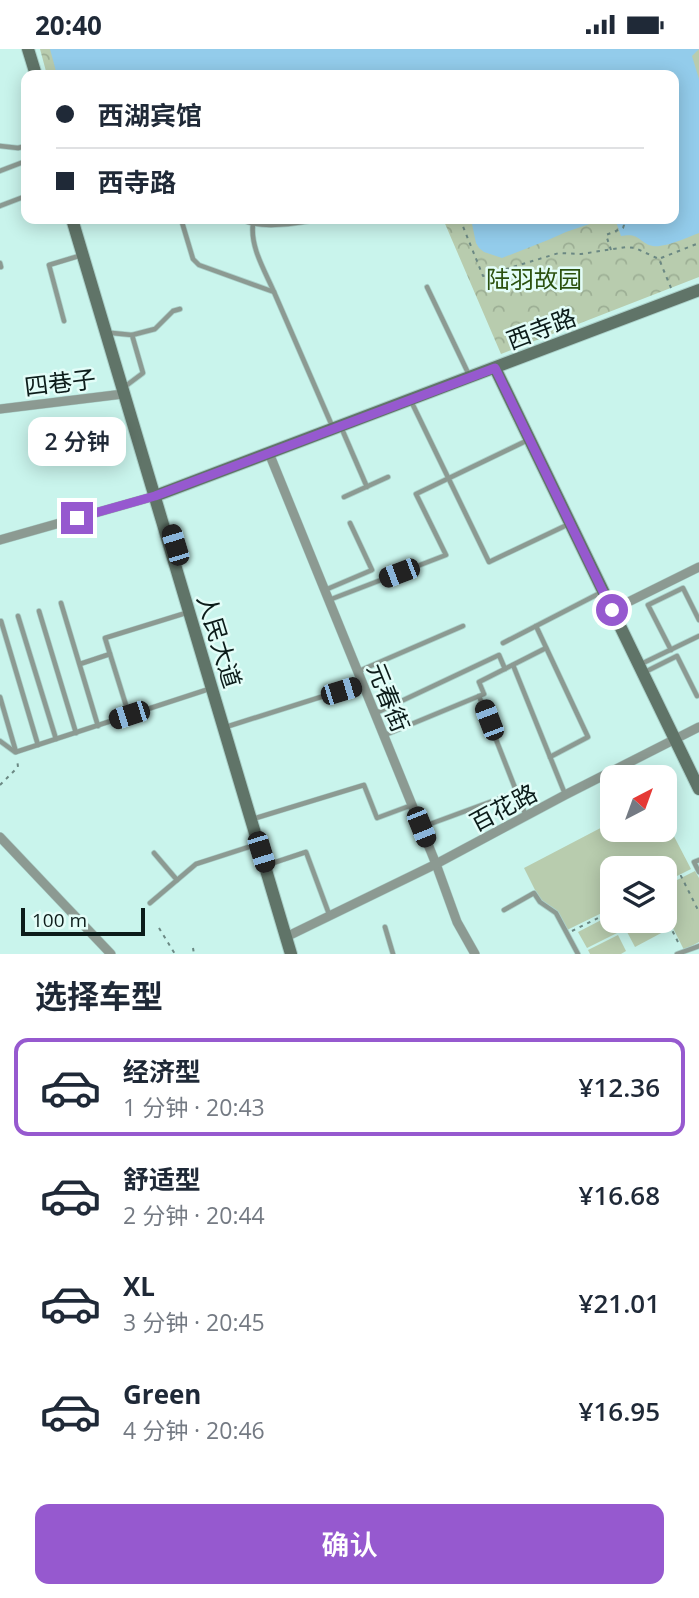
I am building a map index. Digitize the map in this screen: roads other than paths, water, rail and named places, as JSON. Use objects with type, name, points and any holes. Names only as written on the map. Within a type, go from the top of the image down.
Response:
[{"type":"main road","points":[[22,49],[28,70]]},
{"type":"main road","points":[[28,49],[34,70]]},
{"type":"main road","name":"人民大道","points":[[74,224],[229,726],[270,864],[289,936],[291,954]]},
{"type":"main road","name":"人民大道","points":[[80,224],[112,333],[125,390]]},
{"type":"main road","name":"西寺路","points":[[157,495],[699,290]]},
{"type":"main road","points":[[495,368],[699,789]]},
{"type":"main road","name":"人民大道","points":[[157,495],[258,843],[297,954]]},
{"type":"street","name":"四巷子","points":[[0,408],[125,390]]},
{"type":"street","name":"元春街","points":[[269,453],[412,804],[457,922],[475,954]]},
{"type":"street","name":"西寺路","points":[[0,540],[157,495]]},
{"type":"street","points":[[612,610],[699,567]]},
{"type":"street","name":"百花路","points":[[289,936],[436,864],[699,727]]},
{"type":"street","points":[[0,837],[111,954]]},
{"type":"lane","points":[[0,146],[21,147]]},
{"type":"lane","points":[[0,171],[21,163]]},
{"type":"lane","points":[[0,206],[21,198]]},
{"type":"lane","points":[[182,224],[193,259],[199,265],[274,292]]},
{"type":"lane","points":[[253,224],[255,247],[274,292],[367,487]]},
{"type":"lane","points":[[64,321],[49,265],[83,255]]},
{"type":"lane","points":[[427,287],[470,377]]},
{"type":"lane","points":[[112,333],[132,335],[155,329],[173,311],[180,309]]},
{"type":"lane","points":[[125,390],[143,373],[132,335]]},
{"type":"lane","points":[[410,400],[489,562],[570,523]]},
{"type":"lane","points":[[327,595],[446,555],[416,494],[529,439]]},
{"type":"lane","points":[[344,497],[388,478]]},
{"type":"lane","points":[[327,595],[372,570],[350,523]]},
{"type":"lane","points":[[671,650],[648,605],[683,588],[699,620]]},
{"type":"lane","points":[[503,643],[603,592]]},
{"type":"lane","points":[[61,603],[98,726]]},
{"type":"lane","points":[[39,611],[76,733]]},
{"type":"lane","points":[[129,715],[105,638],[190,612]]},
{"type":"lane","points":[[18,616],[56,739]]},
{"type":"lane","points":[[1,621],[38,745]]},
{"type":"lane","points":[[358,671],[463,626]]},
{"type":"lane","points":[[536,626],[588,737],[550,757]]},
{"type":"lane","points":[[641,669],[699,636]]},
{"type":"lane","points":[[384,735],[484,694],[479,682],[546,648]]},
{"type":"lane","points":[[80,664],[110,655]]},
{"type":"lane","points":[[375,714],[499,655],[505,669]]},
{"type":"lane","points":[[641,669],[677,656],[697,696]]},
{"type":"lane","points":[[513,665],[565,795]]},
{"type":"lane","points":[[229,726],[363,684]]},
{"type":"lane","points":[[16,753],[213,688]]},
{"type":"lane","points":[[479,696],[526,816]]},
{"type":"lane","points":[[0,697],[16,753]]},
{"type":"lane","points":[[0,741],[16,753]]},
{"type":"lane","points":[[256,818],[364,785],[377,818],[412,804]]},
{"type":"lane","points":[[421,827],[517,792]]},
{"type":"lane","points":[[150,903],[202,861],[258,843]]},
{"type":"lane","points":[[270,864],[306,852],[330,915]]},
{"type":"lane","points":[[154,853],[177,880]]},
{"type":"lane","points":[[699,860],[694,862],[699,872]]},
{"type":"lane","points":[[504,910],[534,893],[540,902],[555,913],[578,954]]},
{"type":"lane","points":[[385,927],[393,954]]},
{"type":"lane","points":[[685,952],[699,946]]},
{"type":"water","points":[[50,49],[699,49],[692,56],[699,79],[699,233],[670,244],[653,246],[636,237],[621,236],[617,224],[679,224],[679,70],[56,70]]},
{"type":"water","points":[[472,224],[589,224],[502,258],[484,252],[476,243]]},
{"type":"park label","name":"陆羽故园","points":[[534,278]]}]
